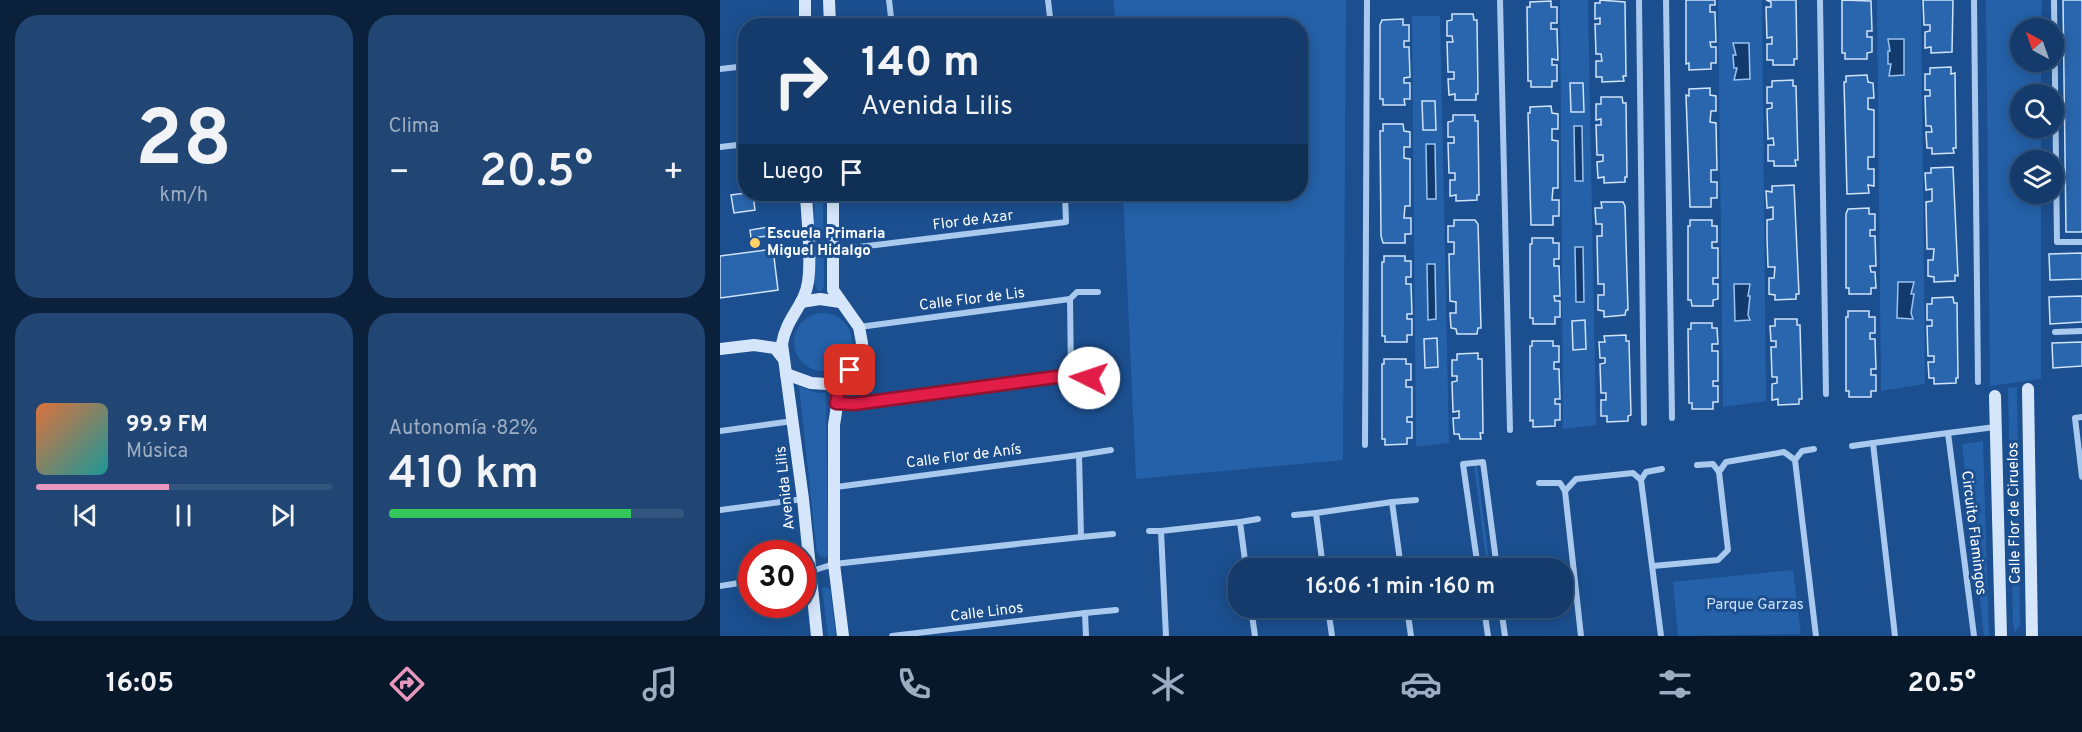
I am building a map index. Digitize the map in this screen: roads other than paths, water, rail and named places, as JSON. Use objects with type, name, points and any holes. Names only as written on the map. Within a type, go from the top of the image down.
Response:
[{"type":"main road","points":[[805,0],[805,18]]},
{"type":"main road","points":[[829,0],[830,18]]},
{"type":"main road","points":[[754,345],[772,337],[785,327],[801,302],[808,281],[806,201]]},
{"type":"main road","points":[[785,327],[782,344],[786,374],[811,383],[827,384],[841,380],[859,361],[862,343],[859,327],[833,290],[833,201]]},
{"type":"main road","points":[[801,302],[820,299],[840,302]]},
{"type":"main road","points":[[720,349],[754,345],[775,348],[783,358]]},
{"type":"main road","name":"Avenida Lilis","points":[[786,374],[803,499],[805,540]]},
{"type":"main road","points":[[841,380],[836,403],[834,564],[843,636]]},
{"type":"main road","name":"Calle Flor de Ciruelos","points":[[2028,389],[2032,636]]},
{"type":"main road","name":"Calle Flor de Ciruelos","points":[[1995,396],[2001,636]]},
{"type":"main road","name":"Avenida Lilis","points":[[814,618],[817,636]]},
{"type":"street","points":[[889,0],[891,18]]},
{"type":"street","points":[[1048,0],[1050,18]]},
{"type":"street","points":[[1365,445],[1367,0]]},
{"type":"street","points":[[1500,0],[1510,430]]},
{"type":"street","points":[[1639,0],[1644,423]]},
{"type":"street","points":[[1666,0],[1672,418]]},
{"type":"street","points":[[1820,0],[1826,394]]},
{"type":"street","points":[[1974,0],[1978,382]]},
{"type":"street","points":[[2054,0],[2057,242],[2082,242]]},
{"type":"street","points":[[720,69],[738,67]]},
{"type":"street","points":[[720,147],[738,145]]},
{"type":"street","name":"Flor de Azar","points":[[834,250],[1066,222],[1065,201]]},
{"type":"street","name":"Calle Flor de Lis","points":[[859,327],[1070,299],[1077,292],[1098,292]]},
{"type":"street","points":[[1070,299],[1071,375],[1074,380],[1105,378]]},
{"type":"street","points":[[2055,332],[2082,331]]},
{"type":"street","points":[[836,403],[854,404],[1071,375]]},
{"type":"street","points":[[2082,417],[2075,418],[2082,477]]},
{"type":"street","points":[[720,431],[793,421]]},
{"type":"street","points":[[1852,446],[1996,427]]},
{"type":"street","name":"Circuito Flamingos","points":[[1948,433],[1974,636]]},
{"type":"street","points":[[1873,443],[1895,636]]},
{"type":"street","points":[[1814,449],[1802,451],[1795,460],[1816,636]]},
{"type":"street","name":"Calle Flor de Anís","points":[[836,487],[852,483],[1111,450]]},
{"type":"street","points":[[1719,472],[1726,462],[1784,452],[1795,460]]},
{"type":"street","points":[[1079,455],[1081,537]]},
{"type":"street","points":[[1477,558],[1463,464],[1483,462],[1496,558]]},
{"type":"street","points":[[1653,566],[1719,560],[1728,550],[1719,472],[1713,464],[1697,465]]},
{"type":"street","points":[[1661,636],[1641,480],[1646,472],[1662,470]]},
{"type":"street","points":[[1565,491],[1576,479],[1633,473],[1641,480]]},
{"type":"street","points":[[1539,483],[1560,483],[1565,491],[1581,636]]},
{"type":"street","points":[[720,510],[803,499]]},
{"type":"street","points":[[1294,515],[1416,500]]},
{"type":"street","points":[[1392,502],[1400,558]]},
{"type":"street","points":[[1316,513],[1322,558]]},
{"type":"street","points":[[1149,531],[1258,519]]},
{"type":"street","points":[[1240,522],[1245,558]]},
{"type":"street","points":[[1161,531],[1166,636]]},
{"type":"street","points":[[816,570],[834,564],[1113,534]]},
{"type":"street","points":[[720,586],[738,583]]},
{"type":"street","name":"Calle Linos","points":[[892,636],[1116,610]]},
{"type":"street","points":[[1085,613],[1086,636]]},
{"type":"street","points":[[1252,618],[1255,636]]},
{"type":"street","points":[[1329,618],[1332,636]]},
{"type":"street","points":[[1408,618],[1411,636]]},
{"type":"street","points":[[1485,618],[1488,636]]},
{"type":"street","points":[[1502,618],[1505,636]]},
{"type":"place","name":"Escuela Primaria Miguel Hidalgo","points":[[755,243]]},
{"type":"park label","name":"Parque Garzas","points":[[1755,605]]}]
